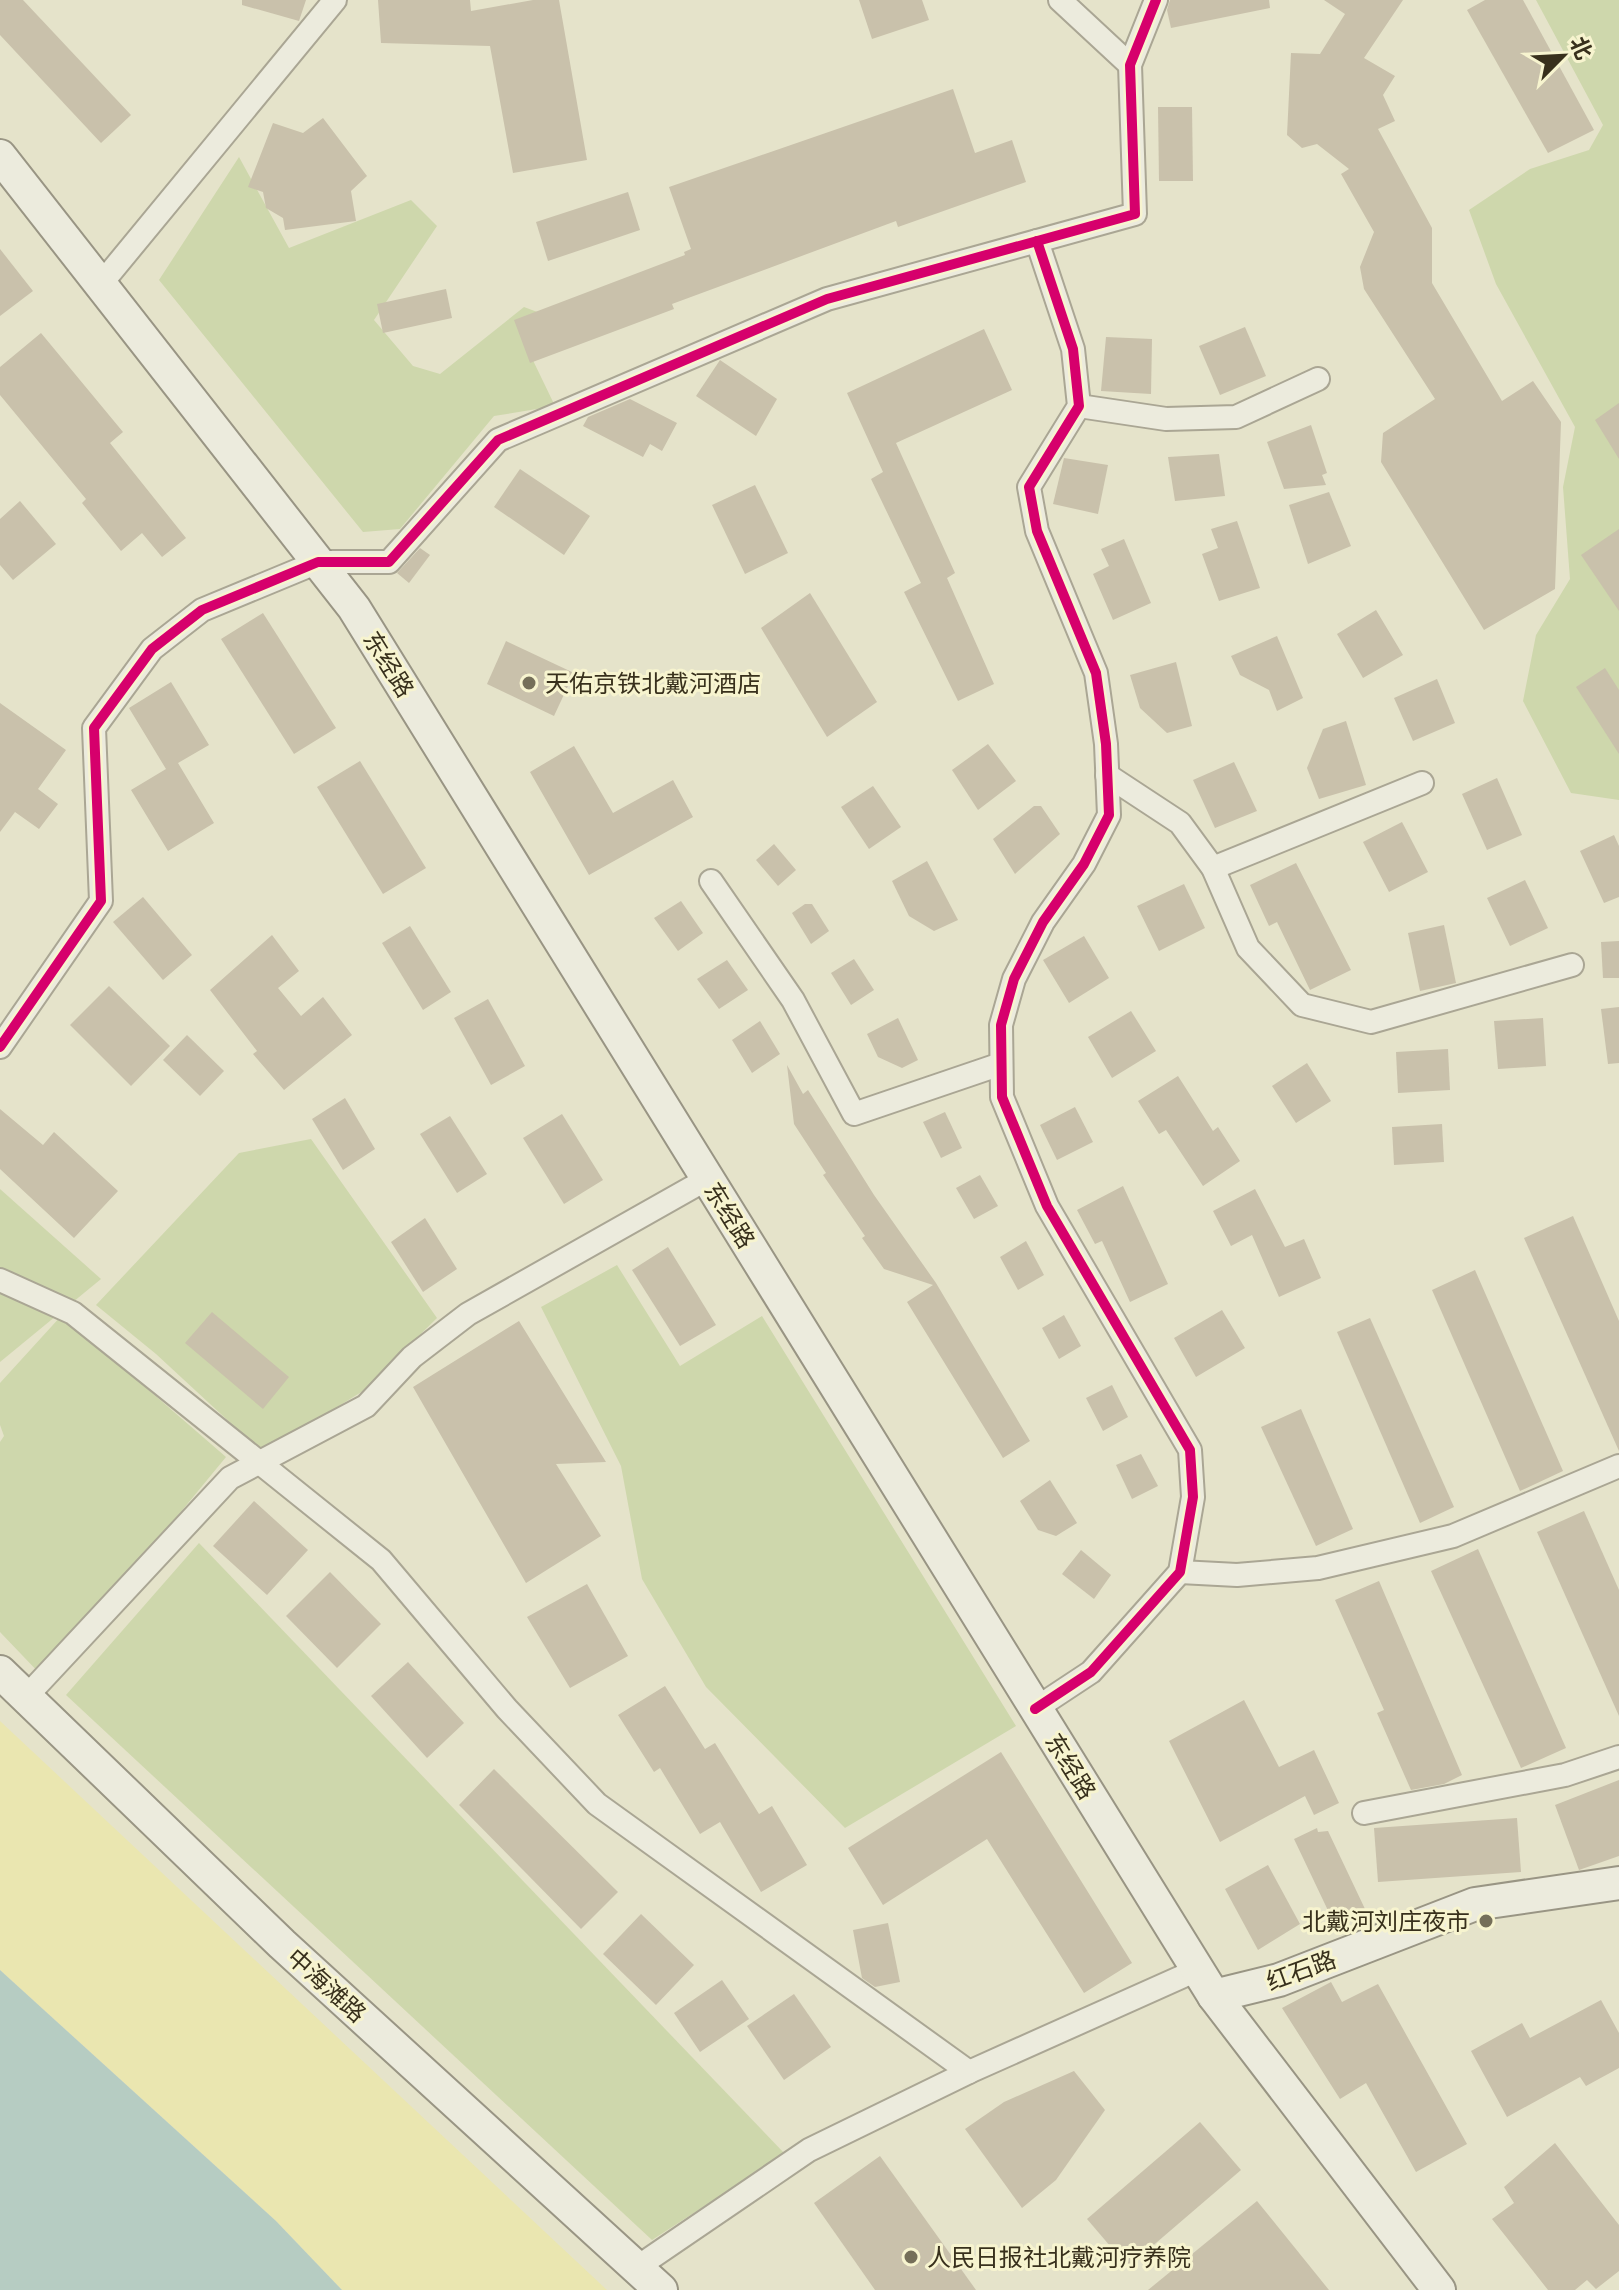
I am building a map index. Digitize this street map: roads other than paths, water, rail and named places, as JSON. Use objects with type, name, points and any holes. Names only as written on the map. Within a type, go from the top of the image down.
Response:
[{"type":"main road","name":"东经路","points":[[0,156],[354,608],[1205,1983],[1439,2290]]},
{"type":"main road","name":"中海滩路","points":[[0,1672],[282,1944],[639,2266],[661,2290]]},
{"type":"main road","name":"红石路","points":[[1205,1983],[1279,1980],[1475,1904],[1619,1883]]},
{"type":"street","points":[[101,284],[335,0]]},
{"type":"street","points":[[1060,0],[1130,65]]},
{"type":"street","points":[[0,1047],[101,901],[94,728],[152,649],[202,610],[318,562],[389,562],[498,440],[827,299],[1135,214],[1130,65],[1156,0]]},
{"type":"street","points":[[1035,1709],[1091,1672],[1180,1572],[1193,1497],[1190,1450],[1047,1206],[1002,1097],[1001,1025],[1014,979],[1043,922],[1084,864],[1109,815],[1096,673],[1037,531],[1029,487],[1079,406],[1073,349],[1037,241]]},
{"type":"street","points":[[1079,406],[1166,419],[1236,417],[1318,379]]},
{"type":"street","points":[[1107,775],[1180,823],[1213,868],[1248,948],[1302,1005],[1371,1022],[1572,965]]},
{"type":"street","points":[[1213,868],[1422,783]]},
{"type":"street","points":[[711,881],[793,1000],[854,1114],[1001,1064]]},
{"type":"street","points":[[25,1698],[230,1478],[366,1406],[412,1357],[468,1314],[707,1179]]},
{"type":"street","points":[[0,1280],[73,1313],[381,1560],[507,1709],[597,1804],[969,2072]]},
{"type":"street","points":[[1180,1572],[1237,1575],[1318,1568],[1453,1536],[1619,1466]]},
{"type":"street","points":[[1364,1813],[1565,1775],[1619,1757]]},
{"type":"street","points":[[639,2266],[809,2150],[969,2072],[1205,1983]]},
{"type":"place","name":"天佑京铁北戴河酒店","points":[[529,683]]},
{"type":"place","name":"北戴河刘庄夜市","points":[[1486,1921]]},
{"type":"place","name":"人民日报社北戴河疗养院","points":[[911,2257]]}]
